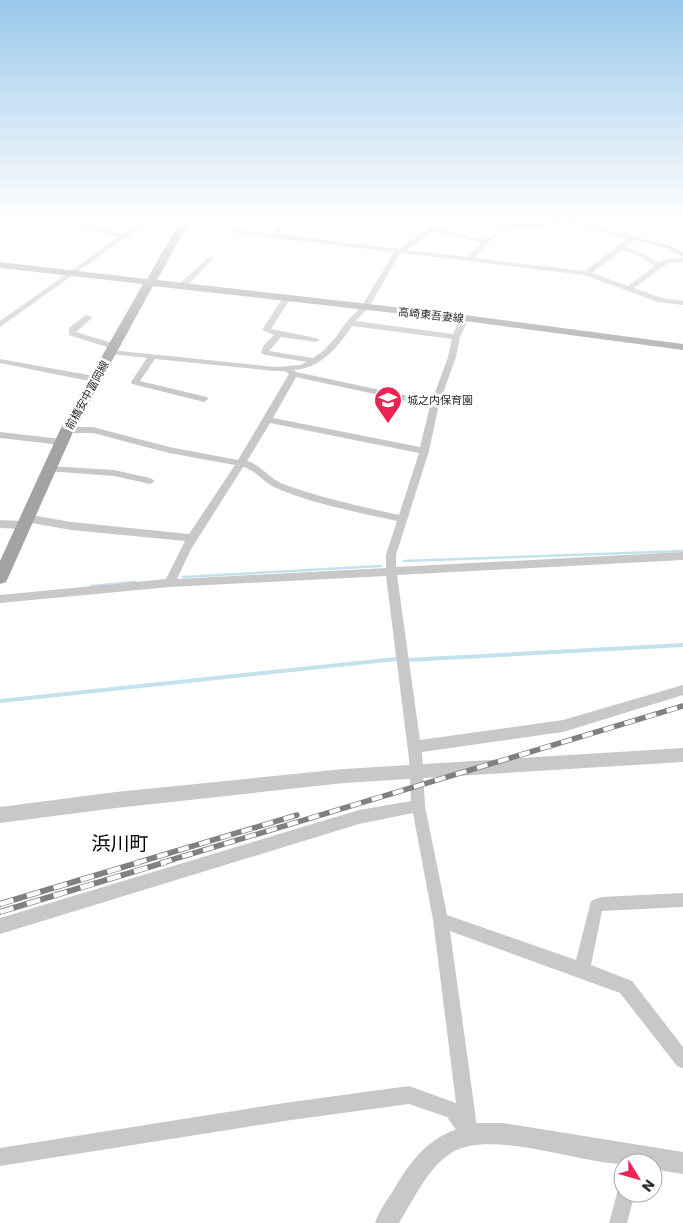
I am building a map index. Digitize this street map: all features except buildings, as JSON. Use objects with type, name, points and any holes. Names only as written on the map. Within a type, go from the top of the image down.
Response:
[{"type":"main road","name":"高崎東吾妻線","points":[[82,275],[465,318],[683,347]]},
{"type":"main road","name":"前橋安中富岡線","points":[[0,578],[67,430],[153,275]]},
{"type":"street","points":[[0,325],[70,275]]},
{"type":"street","points":[[183,285],[193,275]]},
{"type":"street","points":[[170,583],[193,538],[268,420],[290,372],[315,361],[326,353],[365,307],[384,275]]},
{"type":"street","points":[[591,275],[660,300],[683,303]]},
{"type":"street","points":[[628,289],[647,275]]},
{"type":"street","points":[[287,298],[266,330],[316,340]]},
{"type":"street","points":[[89,317],[72,330],[72,333],[112,349],[153,356],[290,372],[435,404]]},
{"type":"street","points":[[465,318],[456,337],[452,357],[435,404],[424,451],[391,555],[390,570],[414,747],[418,806],[441,920],[469,1134]]},
{"type":"street","points":[[350,323],[456,337]]},
{"type":"street","points":[[279,334],[266,348],[264,354],[315,361]]},
{"type":"street","points":[[153,356],[135,382],[204,399]]},
{"type":"street","points":[[0,361],[94,379]]},
{"type":"street","points":[[268,420],[424,451]]},
{"type":"street","points":[[67,430],[93,430],[169,450],[242,463],[258,469],[269,481],[282,487],[403,519]]},
{"type":"street","points":[[0,435],[61,442]]},
{"type":"street","points":[[49,469],[114,473],[150,481]]},
{"type":"street","points":[[0,524],[25,522],[193,538]]},
{"type":"street","points":[[0,599],[170,583],[683,556]]},
{"type":"street","points":[[414,747],[563,726],[683,690]]},
{"type":"street","points":[[0,815],[126,798],[344,776],[683,755]]},
{"type":"street","points":[[0,926],[358,817],[418,806]]},
{"type":"street","points":[[582,968],[596,906],[601,904],[683,900]]},
{"type":"street","points":[[441,920],[582,968],[626,987],[683,1060]]},
{"type":"street","points":[[0,1157],[284,1112],[410,1095],[453,1110],[469,1134]]},
{"type":"street","points":[[386,1223],[429,1157],[447,1142],[469,1134],[485,1132],[503,1134],[613,1155]]},
{"type":"street","points":[[663,1161],[683,1163]]},
{"type":"street","points":[[618,1223],[623,1203]]},
{"type":"waterway","points":[[404,561],[683,551]]},
{"type":"waterway","points":[[183,577],[381,566]]},
{"type":"waterway","points":[[91,586],[135,582]]},
{"type":"waterway","points":[[407,660],[683,645]]},
{"type":"waterway","points":[[0,701],[396,659]]},
{"type":"railway","points":[[161,863],[683,706]]},
{"type":"railway","points":[[136,863],[297,815]]},
{"type":"railway","points":[[0,904],[140,862]]},
{"type":"railway","points":[[0,912],[166,862]]},
{"type":"place","name":"城之内保育園","points":[[388,424]]},
{"type":"district","name":"浜川町","points":[[120,843]]}]
